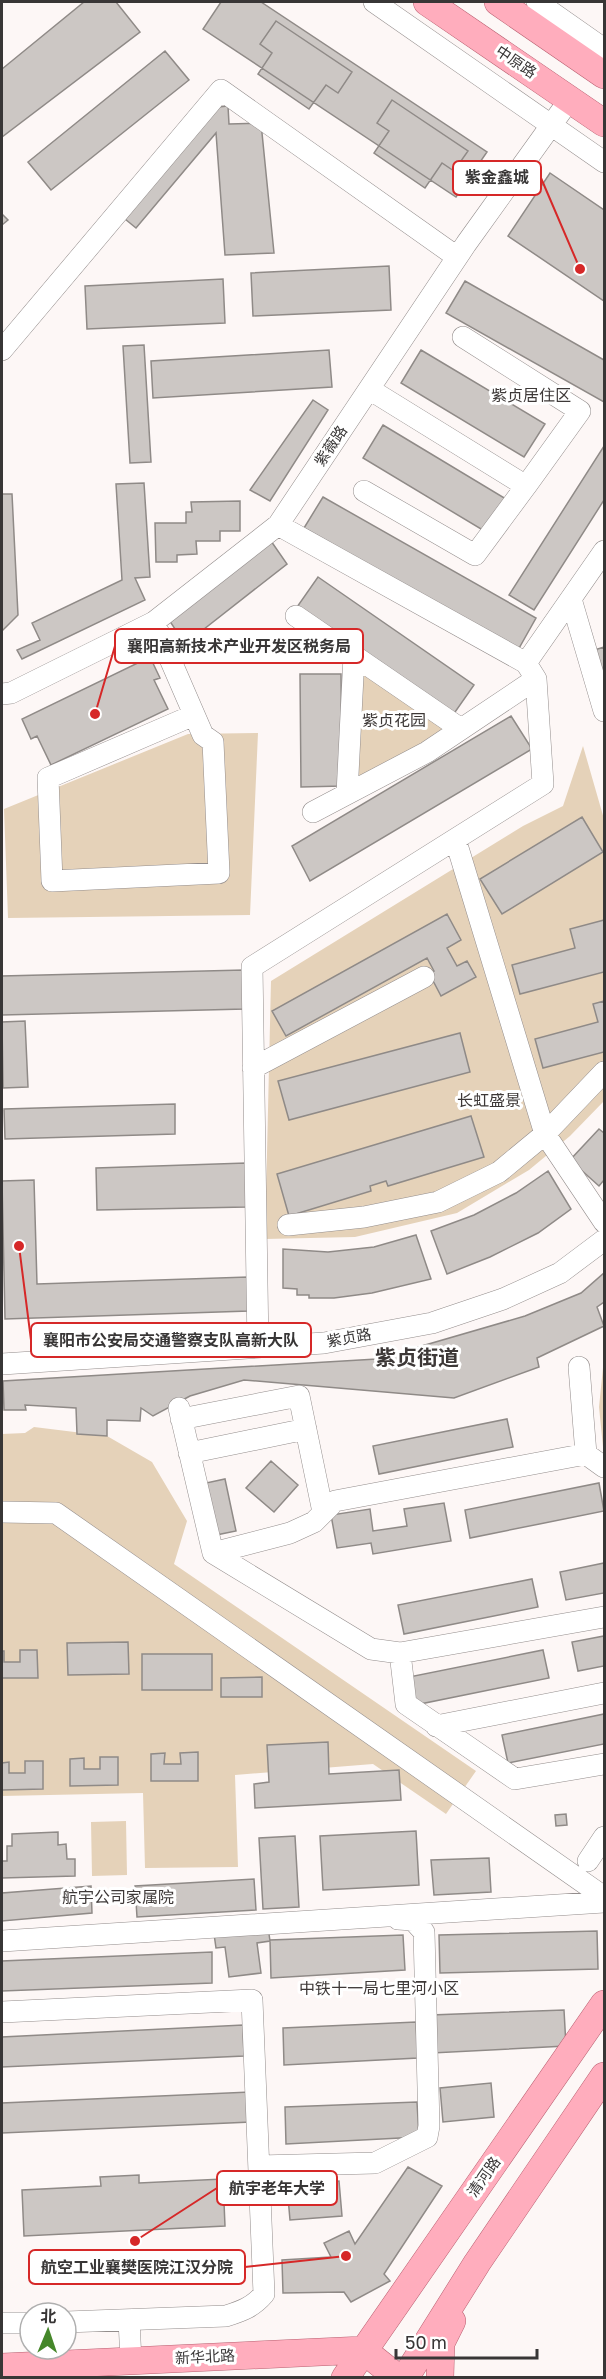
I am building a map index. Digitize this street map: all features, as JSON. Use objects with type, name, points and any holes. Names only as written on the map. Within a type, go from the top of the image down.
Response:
[{"type":"main road","name":"中原路","points":[[427,2],[604,123]]},
{"type":"main road","points":[[498,2],[604,75]]},
{"type":"main road","name":"清河路","points":[[345,2378],[604,2004]]},
{"type":"main road","points":[[405,2378],[477,2263],[604,2076]]},
{"type":"main road","points":[[440,2378],[441,2343],[477,2263]]},
{"type":"main road","points":[[258,2354],[339,2342],[356,2335],[401,2295]]},
{"type":"main road","points":[[363,2350],[398,2378]]},
{"type":"main road","name":"新华北路","points":[[2,2367],[363,2350]]},
{"type":"street","points":[[374,2],[604,162]]},
{"type":"street","points":[[537,2],[604,49]]},
{"type":"street","points":[[2,350],[220,90],[457,257]]},
{"type":"street","name":"紫薇路","points":[[2,694],[11,693],[154,622],[278,525],[457,257],[570,99]]},
{"type":"street","points":[[364,491],[475,555],[580,411],[463,337]]},
{"type":"street","points":[[369,389],[526,486]]},
{"type":"street","points":[[278,525],[531,671]]},
{"type":"street","points":[[313,812],[427,752],[461,729],[531,671],[571,599],[604,551]]},
{"type":"street","points":[[571,599],[604,711]]},
{"type":"street","points":[[296,616],[461,729]]},
{"type":"street","points":[[154,622],[203,735],[213,742],[219,873],[52,881],[48,778],[194,715]]},
{"type":"street","points":[[348,794],[354,656]]},
{"type":"street","points":[[258,1347],[252,967],[543,784],[531,671]]},
{"type":"street","points":[[458,848],[545,1134],[604,1222]]},
{"type":"street","points":[[254,1068],[424,977]]},
{"type":"street","points":[[288,1225],[364,1217],[438,1202],[499,1172],[545,1134],[604,1072]]},
{"type":"street","name":"紫贞路","points":[[2,1364],[324,1343],[432,1323],[503,1299],[560,1273],[604,1240]]},
{"type":"street","points":[[579,1367],[586,1454]]},
{"type":"street","points":[[323,1512],[299,1396],[180,1414],[213,1553],[371,1648],[400,1653],[604,1617]]},
{"type":"street","points":[[189,1453],[306,1429]]},
{"type":"street","points":[[213,1553],[290,1533],[314,1522],[335,1501],[586,1454],[604,1467]]},
{"type":"street","points":[[2,1512],[56,1513],[604,1897]]},
{"type":"street","points":[[400,1653],[406,1704],[515,1779],[604,1764]]},
{"type":"street","points":[[436,1726],[604,1693]]},
{"type":"street","points":[[588,1861],[604,1837]]},
{"type":"street","points":[[2,1941],[604,1902]]},
{"type":"street","points":[[259,2166],[375,2163],[426,2137],[429,2126],[423,1932],[413,1920],[401,1919],[284,1927]]},
{"type":"street","points":[[2,2012],[252,2000],[264,2294],[256,2304],[226,2316],[78,2322]]},
{"type":"street","points":[[129,2320],[131,2361]]},
{"type":"street","points":[[2,2323],[18,2323]]},
{"type":"shaded area","points":[[354,656],[461,729],[348,794]]},
{"type":"shaded area","points":[[258,733],[250,915],[8,918],[4,809],[188,734]]},
{"type":"shaded area","points":[[583,746],[604,819],[604,1101],[570,1136],[529,1170],[457,1213],[355,1237],[265,1239],[271,981],[523,826],[563,806]]},
{"type":"shaded area","points":[[604,1358],[604,1457],[599,1407]]},
{"type":"shaded area","points":[[34,1427],[107,1436],[152,1462],[187,1521],[174,1564],[476,1771],[446,1814],[373,1764],[235,1775],[238,1867],[145,1868],[143,1793],[2,1796],[2,1434],[25,1433]]},
{"type":"shaded area","points":[[126,1821],[127,1875],[92,1876],[91,1822]]},
{"type":"building","points":[[84,2],[116,2],[140,32],[2,137],[2,69]]},
{"type":"building","points":[[221,2],[261,2],[487,152],[456,197],[203,29]]},
{"type":"building","points":[[276,21],[352,72],[338,93],[326,85],[309,109],[258,74],[272,53],[260,44]]},
{"type":"building","points":[[165,51],[189,80],[51,190],[28,162]]},
{"type":"building","points":[[392,100],[468,151],[454,171],[442,163],[425,188],[374,153],[389,131],[377,123]]},
{"type":"building","points":[[228,106],[229,124],[261,123],[274,253],[225,255],[216,133],[136,228],[125,219],[218,107]]},
{"type":"building","points":[[550,173],[604,210],[604,301],[508,236]]},
{"type":"building","points":[[2,214],[8,220],[2,225]]},
{"type":"building","points":[[389,266],[391,310],[253,316],[251,273]]},
{"type":"building","points":[[223,279],[225,323],[87,329],[85,286]]},
{"type":"building","points":[[465,281],[604,360],[604,402],[446,313]]},
{"type":"building","points":[[144,345],[151,462],[130,463],[123,346]]},
{"type":"building","points":[[329,350],[332,387],[153,398],[151,361]]},
{"type":"building","points":[[421,350],[545,424],[524,457],[401,383]]},
{"type":"building","points":[[313,400],[328,410],[270,501],[250,490]]},
{"type":"building","points":[[383,425],[506,499],[486,532],[363,458]]},
{"type":"building","points":[[604,446],[604,500],[534,610],[509,595]]},
{"type":"building","points":[[144,483],[150,577],[135,578],[145,600],[22,659],[17,650],[40,640],[32,623],[122,580],[116,484]]},
{"type":"building","points":[[2,494],[12,494],[18,615],[2,631]]},
{"type":"building","points":[[323,497],[536,618],[518,650],[304,528]]},
{"type":"building","points":[[240,501],[240,531],[220,531],[220,541],[196,541],[197,554],[177,555],[177,562],[156,562],[155,523],[186,523],[186,512],[192,512],[191,502]]},
{"type":"building","points":[[271,541],[287,564],[185,644],[169,620]]},
{"type":"building","points":[[318,577],[474,685],[453,715],[297,607]]},
{"type":"building","points":[[604,647],[604,697],[591,651]]},
{"type":"building","points":[[150,657],[160,678],[154,680],[168,709],[51,765],[37,736],[31,739],[22,719]]},
{"type":"building","points":[[300,674],[341,674],[342,786],[301,787]]},
{"type":"building","points":[[511,716],[532,749],[310,881],[292,846]]},
{"type":"building","points":[[582,817],[603,852],[502,914],[480,879]]},
{"type":"building","points":[[447,914],[461,940],[447,948],[457,966],[467,961],[476,977],[441,996],[430,975],[434,971],[427,958],[286,1036],[272,1011]]},
{"type":"building","points":[[604,920],[604,972],[520,994],[512,965],[575,948],[570,929]]},
{"type":"building","points":[[244,970],[245,1009],[2,1015],[2,976]]},
{"type":"building","points":[[604,1001],[604,1052],[543,1068],[535,1039],[598,1022],[593,1004]]},
{"type":"building","points":[[25,1021],[28,1087],[3,1088],[2,1022]]},
{"type":"building","points":[[460,1033],[470,1072],[289,1120],[278,1081]]},
{"type":"building","points":[[175,1104],[175,1134],[5,1139],[4,1109]]},
{"type":"building","points":[[471,1116],[484,1157],[388,1186],[386,1181],[370,1186],[371,1191],[289,1216],[277,1174]]},
{"type":"building","points":[[599,1129],[604,1133],[604,1180],[599,1186],[570,1160]]},
{"type":"building","points":[[246,1163],[246,1207],[97,1210],[96,1168]]},
{"type":"building","points":[[548,1171],[571,1209],[538,1233],[490,1257],[447,1274],[431,1231],[474,1215],[516,1193]]},
{"type":"building","points":[[34,1180],[37,1284],[248,1277],[249,1311],[5,1319],[2,1181]]},
{"type":"building","points":[[416,1235],[431,1279],[372,1293],[334,1298],[309,1298],[309,1295],[297,1295],[297,1289],[283,1288],[283,1249],[328,1252],[374,1247]]},
{"type":"building","points":[[604,1273],[604,1302],[597,1307],[604,1326],[537,1358],[539,1367],[454,1398],[244,1380],[190,1396],[153,1416],[141,1408],[140,1421],[107,1420],[107,1436],[77,1434],[76,1408],[25,1405],[26,1410],[4,1410],[3,1381],[377,1359],[525,1316],[581,1293]]},
{"type":"building","points":[[507,1419],[513,1447],[379,1474],[373,1446]]},
{"type":"building","points":[[271,1461],[298,1485],[274,1512],[246,1488]]},
{"type":"building","points":[[225,1479],[236,1531],[216,1535],[206,1483]]},
{"type":"building","points":[[599,1483],[604,1511],[470,1538],[465,1510]]},
{"type":"building","points":[[444,1503],[451,1541],[373,1554],[371,1543],[337,1548],[331,1515],[370,1509],[373,1531],[407,1526],[404,1509]]},
{"type":"building","points":[[604,1563],[604,1593],[566,1600],[560,1572]]},
{"type":"building","points":[[532,1579],[538,1607],[404,1634],[398,1605]]},
{"type":"building","points":[[604,1636],[604,1666],[578,1671],[572,1642]]},
{"type":"building","points":[[128,1642],[129,1674],[68,1675],[67,1643]]},
{"type":"building","points":[[20,1650],[37,1650],[38,1678],[2,1678],[2,1651],[4,1651],[4,1662],[20,1662]]},
{"type":"building","points":[[543,1650],[549,1678],[415,1705],[409,1677]]},
{"type":"building","points":[[142,1654],[212,1654],[212,1690],[142,1690]]},
{"type":"building","points":[[262,1677],[262,1697],[221,1697],[221,1678]]},
{"type":"building","points":[[604,1714],[604,1744],[508,1763],[502,1735]]},
{"type":"building","points":[[328,1742],[329,1774],[399,1770],[401,1800],[255,1808],[254,1784],[269,1782],[267,1745]]},
{"type":"building","points":[[198,1752],[198,1781],[151,1781],[151,1754],[165,1753],[164,1764],[181,1764],[180,1753]]},
{"type":"building","points":[[100,1757],[118,1757],[118,1785],[70,1786],[70,1759],[84,1758],[84,1769],[100,1769]]},
{"type":"building","points":[[25,1761],[43,1761],[43,1789],[2,1790],[2,1763],[9,1762],[9,1773],[25,1773]]},
{"type":"building","points":[[566,1814],[567,1825],[556,1826],[555,1815]]},
{"type":"building","points":[[416,1831],[419,1885],[323,1890],[320,1836]]},
{"type":"building","points":[[58,1832],[58,1845],[66,1844],[67,1859],[75,1859],[75,1876],[2,1878],[2,1861],[7,1861],[7,1846],[12,1846],[12,1834]]},
{"type":"building","points":[[295,1836],[299,1907],[263,1909],[259,1838]]},
{"type":"building","points":[[489,1858],[491,1892],[434,1895],[431,1860]]},
{"type":"building","points":[[254,1879],[256,1910],[137,1917],[135,1886]]},
{"type":"building","points":[[91,1886],[92,1913],[2,1921],[2,1893]]},
{"type":"building","points":[[268,1927],[270,1941],[257,1943],[261,1973],[229,1977],[225,1947],[216,1948],[214,1934]]},
{"type":"building","points":[[597,1931],[598,1969],[440,1973],[439,1935]]},
{"type":"building","points":[[403,1935],[405,1970],[271,1978],[270,1940]]},
{"type":"building","points":[[212,1952],[212,1983],[2,1991],[2,1961]]},
{"type":"building","points":[[564,2010],[566,2046],[432,2053],[431,2015]]},
{"type":"building","points":[[416,2022],[418,2058],[284,2065],[283,2028]]},
{"type":"building","points":[[243,2025],[244,2056],[2,2067],[2,2037]]},
{"type":"building","points":[[491,2083],[494,2117],[443,2122],[440,2088]]},
{"type":"building","points":[[250,2092],[251,2122],[2,2133],[2,2103]]},
{"type":"building","points":[[417,2102],[419,2137],[286,2144],[285,2107]]},
{"type":"building","points":[[408,2167],[442,2186],[384,2274],[390,2281],[351,2302],[344,2292],[283,2293],[282,2260],[331,2257],[324,2243],[349,2231],[355,2244]]},
{"type":"building","points":[[139,2175],[139,2183],[223,2179],[225,2226],[24,2236],[22,2190],[101,2186],[100,2177]]},
{"type":"building","points":[[339,2181],[342,2216],[290,2220],[287,2186]]},
{"type":"place","name":"紫金鑫城","points":[[580,269]]},
{"type":"place","name":"襄阳高新技术产业开发区税务局","points":[[95,714]]},
{"type":"place","name":"襄阳市公安局交通警察支队高新大队","points":[[19,1246]]},
{"type":"place","name":"航宇老年大学","points":[[135,2241]]},
{"type":"place","name":"航空工业襄樊医院江汉分院","points":[[346,2256]]},
{"type":"district","name":"紫贞居住区","points":[[531,395]]},
{"type":"district","name":"紫贞花园","points":[[394,720]]},
{"type":"district","name":"长虹盛景","points":[[489,1100]]},
{"type":"district","name":"紫贞街道","points":[[417,1358]]},
{"type":"district","name":"航宇公司家属院","points":[[118,1897]]},
{"type":"district","name":"中铁十一局七里河小区","points":[[379,1988]]}]
